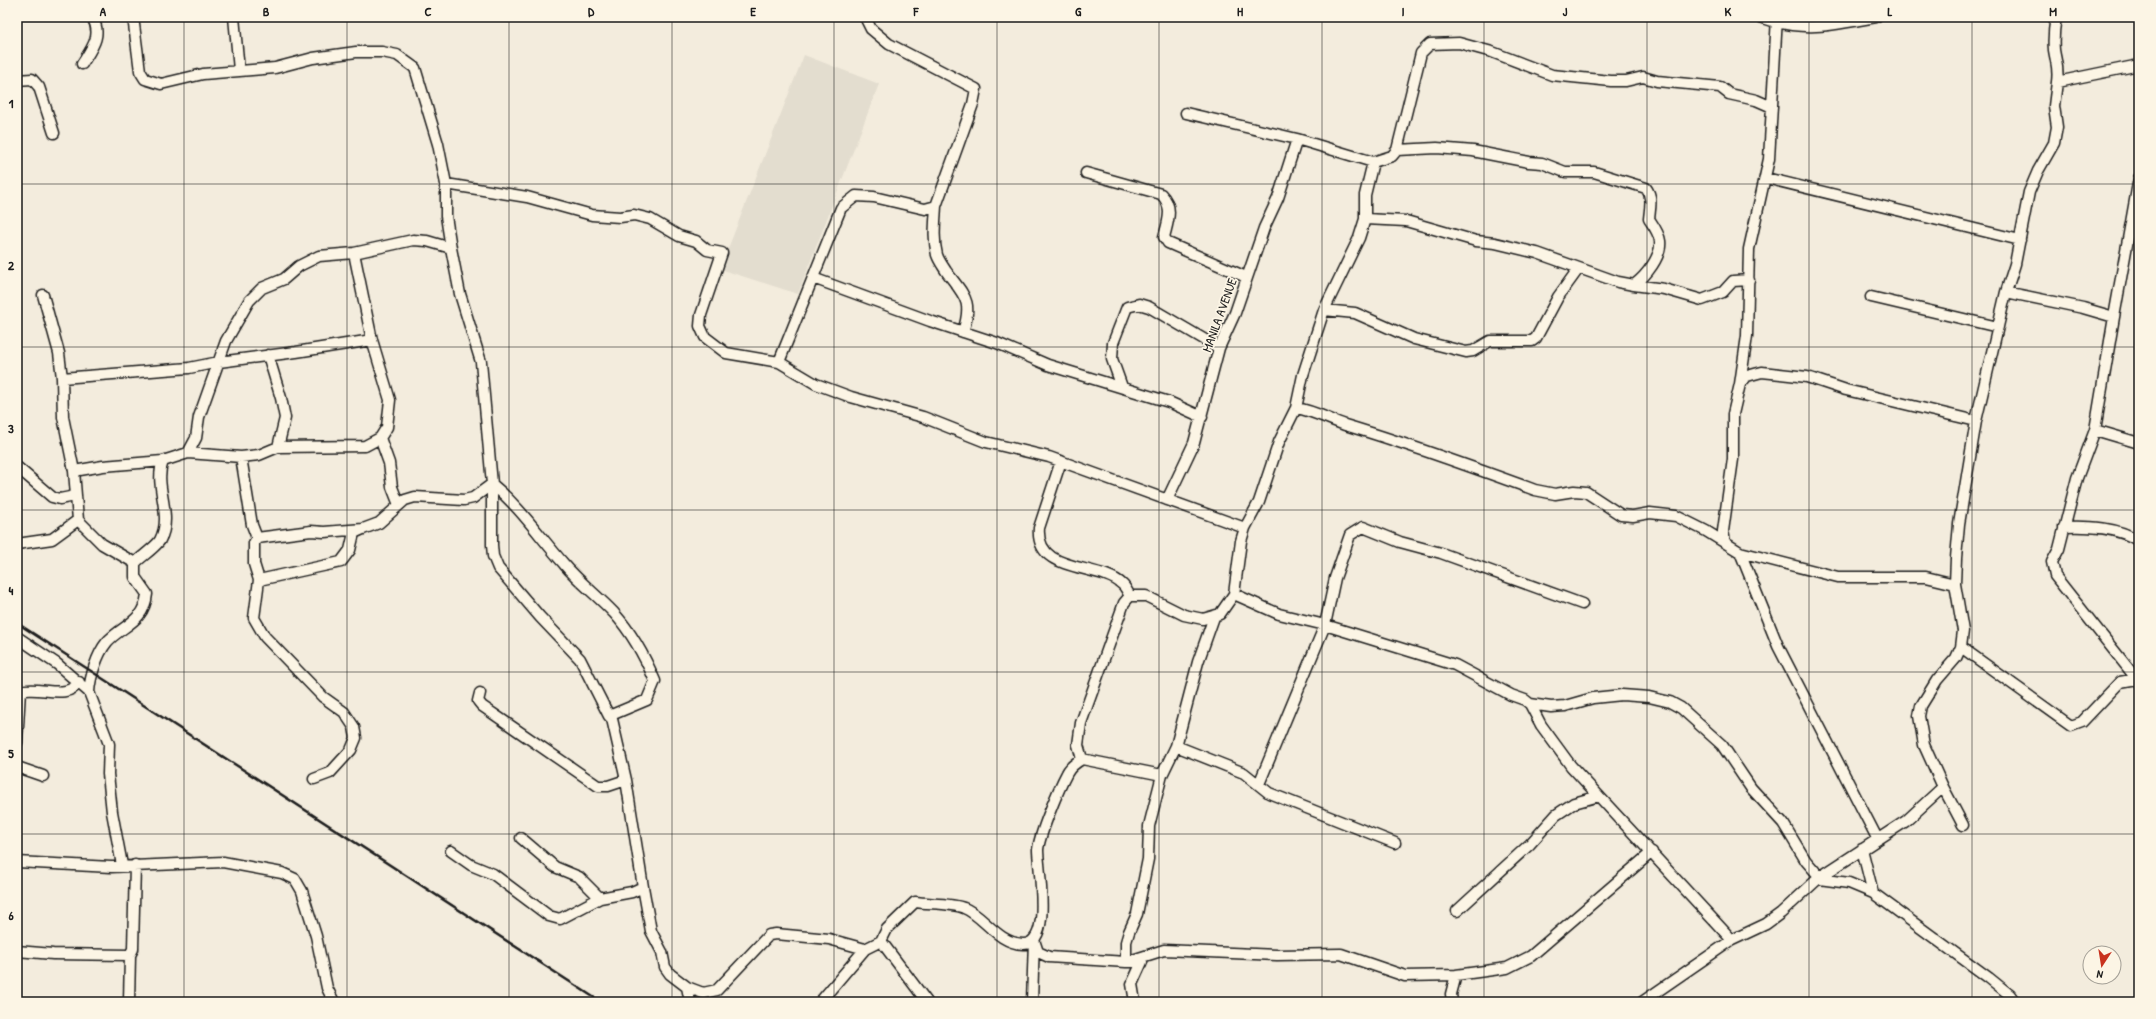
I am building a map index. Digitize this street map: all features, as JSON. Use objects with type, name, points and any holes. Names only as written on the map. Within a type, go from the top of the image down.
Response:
[{"type":"street","points":[[82,64],[95,42],[98,32],[92,17]]},
{"type":"street","points":[[133,17],[140,71],[146,79],[161,84],[203,74],[276,68],[313,58],[356,52],[382,52],[402,57],[415,68],[423,90],[438,144],[446,184],[446,216],[460,294],[481,362],[492,484],[493,556],[498,568],[540,617],[580,659],[612,719],[626,780],[651,931],[662,952],[665,966],[670,974],[687,986],[703,993],[717,990],[769,935],[776,934],[829,939],[865,949]]},
{"type":"street","points":[[234,17],[238,70]]},
{"type":"street","points":[[865,17],[871,29],[889,44],[976,89],[973,104],[936,206],[934,236],[937,256],[964,296],[968,305],[968,314],[963,332]]},
{"type":"street","points":[[1760,17],[1777,20],[1801,28],[1826,26],[1876,17]]},
{"type":"street","points":[[1963,825],[1943,787],[1924,745],[1919,716],[1921,706],[1937,680],[1956,658],[1961,646],[1963,631],[1955,584],[1959,524],[1976,421],[2006,292],[2020,240],[2031,185],[2054,143],[2057,127],[2054,106],[2059,70],[2054,51],[2056,17]]},
{"type":"street","points":[[1725,542],[1723,531],[1733,459],[1733,414],[1740,384],[1747,336],[1749,249],[1766,178],[1777,20]]},
{"type":"street","points":[[1186,113],[1297,139],[1373,162],[1392,156],[1397,150],[1421,53],[1430,44],[1459,43],[1492,52],[1552,75],[1611,81],[1626,81],[1643,78],[1720,88],[1729,94],[1756,100],[1772,107]]},
{"type":"street","points":[[2057,82],[2139,65]]},
{"type":"street","points":[[17,80],[32,79],[39,87],[54,134]]},
{"type":"street","name":"MANILA AVENUE","points":[[1167,500],[1194,443],[1202,417],[1207,387],[1215,365],[1218,348],[1235,313],[1246,277],[1264,228],[1278,198],[1297,139]]},
{"type":"street","points":[[1397,150],[1438,148],[1473,151],[1529,162],[1542,163],[1565,172],[1594,172],[1646,188],[1649,193],[1651,203],[1649,219],[1657,231],[1661,242],[1651,267],[1644,278],[1634,284]]},
{"type":"street","points":[[1082,759],[1078,745],[1081,723],[1124,603],[1130,596],[1146,596],[1156,599],[1184,615],[1203,618],[1214,617],[1220,614],[1234,594],[1241,541],[1245,528],[1259,502],[1279,442],[1296,408],[1303,375],[1324,310],[1359,238],[1365,219],[1365,195],[1373,162]]},
{"type":"street","points":[[1086,173],[1161,194],[1167,200],[1170,210],[1164,237],[1168,243],[1246,277]]},
{"type":"street","points":[[1766,178],[2020,240]]},
{"type":"street","points":[[2138,681],[2055,576],[2052,562],[2059,549],[2077,478],[2095,430],[2139,178]]},
{"type":"street","points":[[446,184],[527,197],[592,215],[607,217],[634,214],[650,219],[678,236],[696,241],[707,250],[722,253],[701,315],[700,326],[705,337],[726,352],[780,362],[816,384],[851,397],[923,417],[986,442],[1061,461],[1245,528]]},
{"type":"street","points":[[780,362],[841,208],[856,196],[874,197],[925,209],[936,206]]},
{"type":"street","points":[[1365,219],[1406,221],[1470,240],[1537,253],[1618,282],[1664,289],[1702,300],[1723,292],[1733,281],[1749,280]]},
{"type":"street","points":[[188,453],[196,438],[199,416],[226,341],[248,301],[262,288],[284,280],[299,266],[319,256],[354,253],[413,240],[428,241],[451,248]]},
{"type":"street","points":[[74,471],[103,466],[163,461],[188,453],[241,457],[259,456],[278,447],[364,446],[380,438],[387,426],[390,400],[372,340],[354,253]]},
{"type":"street","points":[[1324,310],[1355,313],[1414,339],[1454,350],[1473,351],[1490,341],[1532,341],[1536,338],[1558,297],[1579,268]]},
{"type":"street","points":[[813,278],[996,343],[1048,365],[1169,402],[1202,417]]},
{"type":"street","points":[[2006,292],[2082,308],[2114,317]]},
{"type":"street","points":[[43,295],[59,352],[62,378],[63,416],[74,471],[78,520],[102,544],[135,563]]},
{"type":"street","points":[[1871,297],[1998,327]]},
{"type":"street","points":[[1122,387],[1112,359],[1113,343],[1127,307],[1139,304],[1149,307],[1218,348]]},
{"type":"street","points":[[62,378],[189,368],[219,362],[372,340]]},
{"type":"street","points":[[268,355],[281,398],[285,418],[278,447]]},
{"type":"street","points":[[1740,384],[1747,376],[1762,372],[1792,374],[1853,392],[1976,421]]},
{"type":"street","points":[[1296,408],[1311,410],[1342,424],[1384,437],[1535,490],[1555,494],[1574,491],[1586,492],[1621,515],[1633,516],[1650,513],[1676,516],[1725,542],[1740,552],[1838,577],[1926,577],[1955,584]]},
{"type":"street","points":[[2095,430],[2139,443]]},
{"type":"street","points":[[380,438],[389,463],[392,487],[399,505]]},
{"type":"street","points":[[241,457],[252,525],[257,538]]},
{"type":"street","points":[[89,692],[90,676],[106,643],[135,621],[146,600],[147,594],[135,577],[135,563],[160,541],[166,514],[160,485],[159,471],[163,461]]},
{"type":"street","points":[[1061,461],[1039,528],[1038,536],[1041,545],[1046,553],[1070,565],[1105,575],[1123,585],[1130,596]]},
{"type":"street","points":[[17,467],[52,497],[60,499],[75,496]]},
{"type":"street","points":[[259,580],[341,562],[350,550],[354,533],[379,523],[405,500],[415,497],[464,500],[473,498],[492,484]]},
{"type":"street","points":[[492,484],[502,492],[543,537],[582,585],[614,613],[647,661],[655,681],[647,700],[610,716]]},
{"type":"street","points":[[17,544],[52,539],[78,520]]},
{"type":"street","points":[[1259,784],[1326,625],[1335,578],[1350,535],[1363,527],[1400,542],[1442,553],[1582,604]]},
{"type":"street","points":[[2064,528],[2084,527],[2108,530],[2129,534],[2139,541]]},
{"type":"street","points":[[257,538],[311,531],[324,532],[363,529]]},
{"type":"street","points":[[257,538],[254,543],[254,564],[259,580],[254,618],[265,637],[323,697],[344,712],[354,727],[356,738],[351,750],[330,773],[314,778]]},
{"type":"street","points":[[1740,552],[1778,646],[1877,838]]},
{"type":"street","points":[[1234,594],[1280,614],[1326,625],[1455,665],[1530,704],[1551,707],[1565,706],[1592,698],[1622,695],[1649,697],[1670,702],[1680,708],[1722,745],[1751,788],[1783,823],[1806,861],[1820,878],[1849,884],[1873,893],[1989,978],[2015,1002]]},
{"type":"street","points":[[1126,962],[1126,942],[1137,914],[1148,859],[1149,826],[1162,775],[1176,746],[1198,662],[1214,617]]},
{"type":"street","points":[[17,637],[79,682],[89,692],[109,744],[108,774],[112,812],[122,865]]},
{"type":"street","points":[[1961,646],[2071,726],[2082,722],[2120,682],[2138,681]]},
{"type":"street","points":[[17,743],[20,691],[35,688],[69,692],[76,688],[79,682]]},
{"type":"street","points":[[480,693],[478,701],[482,706],[598,786],[608,786],[626,780]]},
{"type":"street","points":[[1530,704],[1548,735],[1572,766],[1732,940]]},
{"type":"street","points":[[1176,746],[1244,773],[1269,793],[1395,843]]},
{"type":"street","points":[[1032,1002],[1034,940],[1040,924],[1042,895],[1038,849],[1042,832],[1066,774],[1073,764],[1082,759],[1162,775]]},
{"type":"street","points":[[17,767],[43,776]]},
{"type":"street","points":[[1647,1001],[1732,940],[1766,924],[1776,917],[1820,878],[1877,838],[1906,821],[1943,787]]},
{"type":"street","points":[[1457,911],[1530,844],[1556,815],[1574,803],[1599,796]]},
{"type":"street","points":[[521,838],[555,867],[579,877],[600,898]]},
{"type":"street","points":[[1862,849],[1873,893]]},
{"type":"street","points":[[451,850],[471,866],[493,874],[549,916],[560,919],[600,898],[632,892],[643,887]]},
{"type":"street","points":[[1126,962],[1164,950],[1277,955],[1341,954],[1405,976],[1456,975],[1507,968],[1531,956],[1652,852]]},
{"type":"street","points":[[17,862],[111,867],[122,865],[223,862],[282,873],[295,879],[302,891],[316,936],[327,988],[334,1002]]},
{"type":"street","points":[[129,1002],[130,955],[133,949],[135,865]]},
{"type":"street","points":[[820,1002],[865,949],[881,941],[887,929],[916,902],[964,908],[1005,940],[1024,944],[1034,940]]},
{"type":"street","points":[[1034,940],[1038,952],[1049,957],[1142,962],[1132,984],[1136,1002]]},
{"type":"street","points":[[881,941],[927,1002]]},
{"type":"street","points":[[17,951],[53,954],[130,955]]},
{"type":"street","points":[[1452,1002],[1451,994],[1456,975]]},
{"type":"street","points":[[687,986],[690,1002]]},
{"type":"shaded area","points":[[804,55],[879,84],[798,294],[720,269]]},
{"type":"railway","points":[[17,623],[601,1002]]}]
